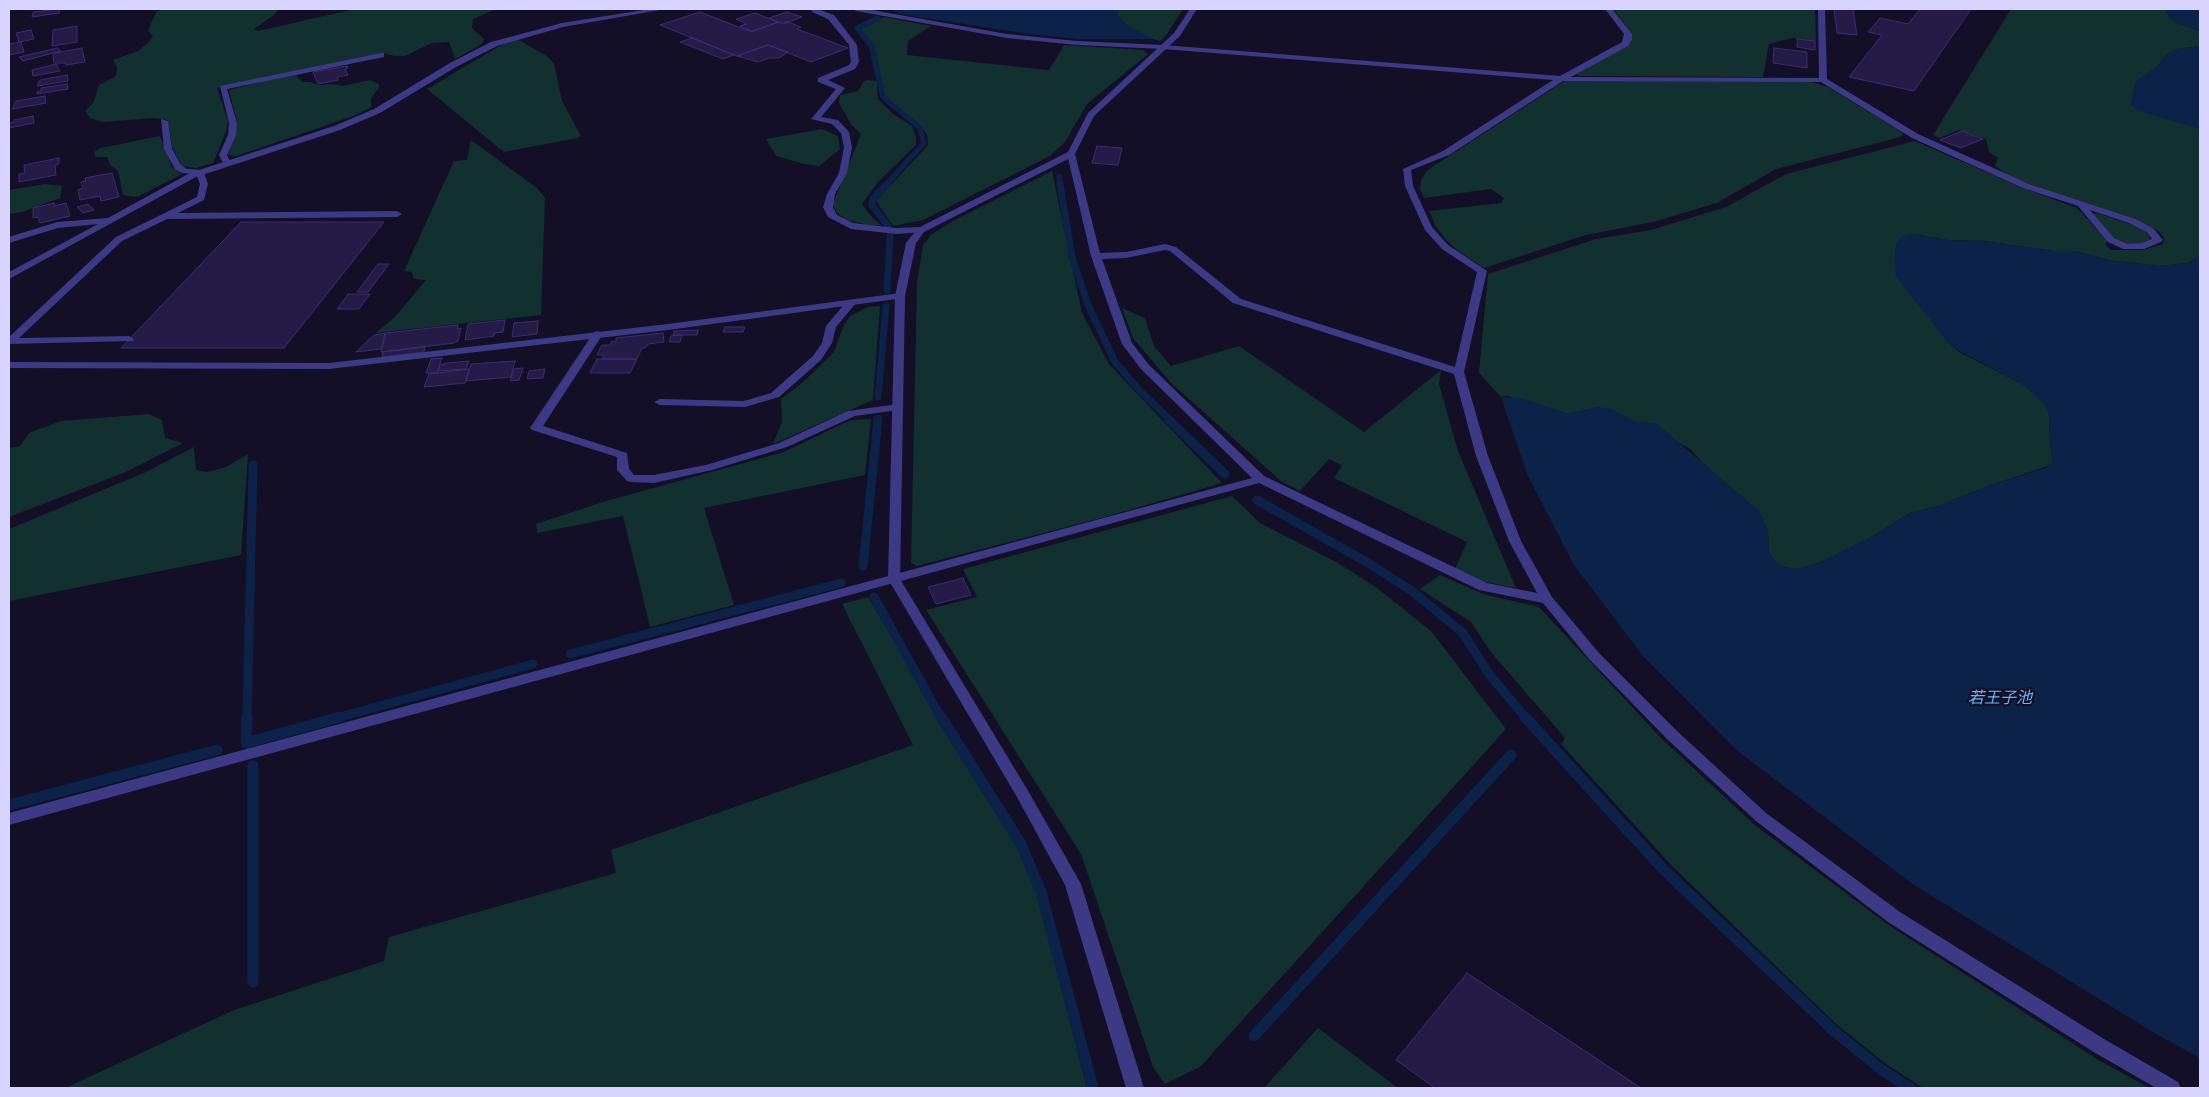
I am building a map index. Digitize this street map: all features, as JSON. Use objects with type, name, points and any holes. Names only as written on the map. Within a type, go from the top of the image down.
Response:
[{"type":"street","points":[[9,276],[107,220],[200,172],[337,128],[369,114],[453,65],[510,39],[562,25],[662,9]]},
{"type":"street","points":[[814,9],[814,11],[831,17],[853,45],[856,62],[852,67],[821,80],[841,88],[815,119],[826,119],[835,122],[845,132],[848,147],[843,173],[831,194],[828,207],[833,218],[851,226],[896,231],[921,230],[1071,154],[1091,115],[1177,34],[1193,9]]},
{"type":"street","points":[[856,9],[1007,36],[1077,43],[1163,47],[1565,78],[1823,80],[1915,136],[2026,186],[2132,221],[2150,230],[2158,240],[2144,246],[2126,247],[2111,240],[2082,206]]},
{"type":"street","points":[[1609,9],[1628,34],[1628,40],[1557,81],[1446,153],[1407,169],[1409,186],[1428,228],[1445,247],[1482,272],[1459,372],[1482,456],[1515,541],[1547,599],[1594,656],[1673,736],[1761,817],[1894,917],[2098,1046],[2172,1088]]},
{"type":"street","points":[[1822,9],[1823,80]]},
{"type":"street","points":[[227,163],[223,156],[232,135],[233,123],[223,88],[381,55]]},
{"type":"street","points":[[164,121],[168,149],[178,167],[200,172]]},
{"type":"street","points":[[1071,154],[1096,256],[1127,344],[1145,367],[1260,479],[1484,587],[1547,599]]},
{"type":"street","points":[[130,339],[10,341],[119,239],[201,198],[204,184],[200,172]]},
{"type":"street","points":[[164,216],[397,214]]},
{"type":"street","points":[[9,240],[57,224],[85,220],[107,220]]},
{"type":"street","points":[[921,230],[911,243],[900,296],[894,579],[1022,793],[1073,884],[1135,1088]]},
{"type":"street","points":[[1096,256],[1126,255],[1166,247],[1174,249],[1237,301],[1459,372]]},
{"type":"street","points":[[9,365],[321,366],[900,296]]},
{"type":"street","points":[[660,402],[711,405],[745,404],[775,394],[817,358],[827,343],[831,326],[851,303]]},
{"type":"street","points":[[598,334],[536,428],[622,456],[623,470],[631,478],[654,479],[708,468],[783,445],[852,413],[898,407]]},
{"type":"street","points":[[9,819],[1260,479]]},
{"type":"green space","points":[[164,9],[278,9],[274,15],[254,29],[258,31],[355,9],[496,9],[473,19],[472,28],[484,39],[482,44],[455,59],[449,42],[432,43],[405,56],[382,53],[217,88],[228,121],[226,132],[213,163],[196,168],[182,166],[172,147],[168,120],[155,118],[102,122],[90,118],[85,111],[93,103],[99,85],[116,76],[117,67],[113,60],[138,51],[149,42],[153,36],[148,31],[156,12]]},
{"type":"green space","points":[[1118,9],[1183,9],[1167,34],[1160,41],[1144,36],[1125,24],[1118,16]]},
{"type":"green space","points":[[1613,9],[1815,9],[1816,41],[1792,38],[1769,44],[1763,77],[1579,76],[1576,74],[1631,43],[1630,31]]},
{"type":"green space","points":[[2011,9],[2165,9],[2170,18],[2177,23],[2200,31],[2200,46],[2177,49],[2166,55],[2159,65],[2195,127],[2200,129],[2200,255],[2188,263],[2158,266],[2108,260],[2075,251],[2054,251],[1984,241],[1947,240],[1913,234],[1903,286],[1916,299],[1947,341],[1959,352],[2026,386],[2047,406],[2050,417],[2049,435],[2053,463],[1938,506],[1910,513],[1873,536],[1819,563],[1797,569],[1784,567],[1776,563],[1769,553],[1768,532],[1759,511],[1709,470],[1689,448],[1636,422],[1598,407],[1568,414],[1507,396],[1501,397],[1479,373],[1488,274],[1596,239],[1651,230],[1726,207],[1786,174],[1915,141],[2018,186],[2077,208],[2108,241],[2105,244],[2111,250],[2143,250],[2163,244],[2164,238],[2160,232],[2148,225],[2049,192],[2008,175],[1995,166],[1998,158],[1989,152],[1986,139],[1959,130],[1939,138],[1933,135]]},
{"type":"green space","points":[[884,17],[931,26],[908,41],[907,55],[1049,70],[1064,45],[1143,50],[1148,54],[1087,104],[1065,142],[1050,156],[923,220],[893,226],[876,201],[928,145],[927,134],[922,128],[885,96],[874,45],[860,28]]},
{"type":"green space","points":[[516,40],[548,57],[554,64],[562,101],[581,136],[504,152],[427,89],[498,47]]},
{"type":"green space","points":[[295,75],[302,82],[318,85],[333,84],[342,86],[370,80],[379,84],[379,88],[371,98],[371,107],[356,115],[237,156],[228,155],[237,122],[229,90]]},
{"type":"green space","points":[[1566,80],[1808,81],[1828,87],[1903,133],[1902,136],[1893,139],[1776,169],[1717,203],[1653,222],[1586,235],[1484,268],[1458,251],[1446,240],[1435,225],[1429,211],[1501,203],[1504,198],[1491,189],[1424,198],[1420,189],[1421,180],[1427,171],[1435,165]]},
{"type":"green space","points":[[864,81],[877,81],[878,99],[893,114],[912,126],[916,137],[916,145],[878,182],[862,204],[881,225],[868,225],[847,220],[837,213],[833,204],[861,134],[851,124],[839,103],[840,95],[858,91]]},
{"type":"green space","points":[[822,129],[838,136],[840,149],[819,166],[776,156],[766,139]]},
{"type":"green space","points":[[160,136],[172,167],[182,174],[137,197],[123,195],[118,171],[110,165],[107,157],[95,157],[94,152],[101,148]]},
{"type":"green space","points":[[471,140],[537,188],[545,198],[541,315],[375,333],[393,319],[426,280],[414,279],[412,272],[404,271],[454,161],[467,160]]},
{"type":"green space","points":[[1052,171],[1082,313],[1109,364],[1222,483],[1105,517],[917,566],[911,563],[917,282],[923,245],[932,234],[953,221]]},
{"type":"green space","points":[[45,184],[62,186],[60,198],[22,212],[9,214],[9,190]]},
{"type":"green space","points":[[2097,213],[2139,227],[2148,233],[2150,239],[2148,242],[2127,246],[2114,240],[2093,214]]},
{"type":"green space","points":[[880,306],[873,400],[773,444],[782,422],[781,399],[802,383],[834,352],[843,327],[850,316],[868,307]]},
{"type":"green space","points":[[1122,308],[1145,318],[1154,346],[1171,366],[1239,346],[1364,432],[1441,370],[1439,384],[1458,451],[1516,588],[1485,582],[1455,569],[1467,542],[1334,478],[1342,465],[1329,459],[1300,491],[1281,481],[1171,383],[1133,338]]},
{"type":"green space","points":[[149,414],[162,420],[165,438],[183,443],[126,472],[9,517],[9,448],[20,446],[29,433],[61,421]]},
{"type":"green space","points":[[871,419],[865,475],[704,508],[734,605],[650,627],[623,516],[537,533],[536,524],[606,501],[784,452],[852,420]]},
{"type":"green space","points":[[194,447],[196,470],[207,472],[226,467],[248,454],[241,555],[9,601],[9,529],[146,472]]},
{"type":"green space","points":[[1232,496],[1260,523],[1338,563],[1377,588],[1431,631],[1506,729],[1200,1067],[1165,1084],[1153,1067],[1081,854],[926,610],[977,597],[963,569]]},
{"type":"green space","points":[[1440,575],[1483,594],[1539,607],[1661,738],[1756,826],[1890,926],[2097,1059],[2149,1088],[1923,1088],[1886,1064],[1836,1024],[1672,866],[1561,744],[1565,738],[1490,651],[1471,622],[1420,589]]},
{"type":"green space","points":[[868,597],[1016,845],[1037,893],[1087,1088],[65,1088],[234,1010],[384,961],[389,937],[616,873],[611,850],[913,745],[842,604]]},
{"type":"green space","points":[[1318,1028],[1398,1088],[1264,1088]]},
{"type":"water","points":[[891,9],[1118,9],[1118,16],[1125,24],[1153,39],[1078,39],[1029,34],[900,14]]},
{"type":"water","points":[[2165,9],[2200,9],[2200,31],[2177,23],[2170,18]]},
{"type":"water","points":[[2200,46],[2200,129],[2139,111],[2131,105],[2135,82],[2159,65],[2166,55],[2177,49]]},
{"type":"water","name":"若王子池","points":[[1913,234],[1947,240],[1984,241],[2054,251],[2075,251],[2108,260],[2158,266],[2188,263],[2200,255],[2200,1058],[2156,1034],[1914,885],[1735,749],[1643,656],[1574,565],[1527,474],[1501,397],[1521,398],[1568,414],[1598,407],[1611,409],[1636,422],[1656,423],[1759,511],[1768,532],[1769,553],[1776,563],[1784,567],[1797,569],[1819,563],[1873,536],[1910,513],[1938,506],[1985,487],[2045,468],[2053,463],[2049,435],[2050,417],[2046,406],[2026,386],[1959,351],[1947,341],[1896,277],[1894,263],[1896,243],[1902,236]]},
{"type":"building","points":[[60,9],[59,13],[32,17],[33,12]]},
{"type":"building","points":[[1834,9],[1853,9],[1857,35],[1837,33]]},
{"type":"building","points":[[1920,9],[1971,9],[1914,91],[1849,77],[1882,35],[1868,32],[1880,18],[1908,24]]},
{"type":"building","points":[[700,12],[752,32],[779,22],[788,22],[801,27],[797,29],[848,48],[811,62],[768,45],[737,56],[660,25]]},
{"type":"building","points":[[787,12],[802,17],[783,24],[769,18]]},
{"type":"building","points":[[755,13],[778,22],[752,31],[740,26],[747,24],[736,19]]},
{"type":"building","points":[[77,26],[77,42],[52,46],[53,30]]},
{"type":"building","points":[[31,30],[34,39],[19,42],[16,33]]},
{"type":"building","points":[[692,38],[734,55],[723,59],[680,42]]},
{"type":"building","points":[[1797,39],[1815,41],[1815,50],[1797,47]]},
{"type":"building","points":[[21,42],[24,52],[9,55],[9,44]]},
{"type":"building","points":[[768,45],[788,52],[779,58],[769,58],[758,62],[737,56]]},
{"type":"building","points":[[57,48],[61,51],[23,61],[19,57]]},
{"type":"building","points":[[82,48],[85,62],[66,65],[66,63],[54,63],[53,55],[56,53]]},
{"type":"building","points":[[1774,48],[1807,52],[1807,68],[1773,63]]},
{"type":"building","points":[[56,64],[60,71],[33,76],[32,70]]},
{"type":"building","points":[[347,66],[348,68],[345,69],[348,75],[337,77],[338,80],[318,84],[313,72]]},
{"type":"building","points":[[67,75],[68,81],[37,86],[40,80]]},
{"type":"building","points":[[67,84],[68,89],[37,94],[37,92],[41,91],[41,88]]},
{"type":"building","points":[[45,96],[46,103],[12,109],[16,101]]},
{"type":"building","points":[[33,116],[34,123],[9,128],[9,123],[14,122],[14,120]]},
{"type":"building","points":[[1962,131],[1983,139],[1961,148],[1940,140]]},
{"type":"building","points":[[1097,146],[1122,148],[1118,165],[1092,163]]},
{"type":"building","points":[[59,158],[59,164],[55,165],[56,175],[19,182],[19,174],[25,173],[24,165]]},
{"type":"building","points":[[112,173],[119,197],[101,201],[100,196],[80,200],[78,190],[83,188],[81,182],[86,181],[85,178]]},
{"type":"building","points":[[54,203],[55,206],[66,203],[70,216],[40,223],[38,217],[33,218],[33,208]]},
{"type":"building","points":[[88,204],[94,210],[83,213],[77,207]]},
{"type":"building","points":[[241,222],[384,222],[284,348],[121,348]]},
{"type":"building","points":[[378,264],[389,264],[368,292],[357,292]]},
{"type":"building","points":[[348,294],[370,294],[359,309],[337,309]]},
{"type":"building","points":[[505,320],[503,332],[494,333],[494,336],[465,340],[468,324]]},
{"type":"building","points":[[538,321],[537,334],[512,337],[514,323]]},
{"type":"building","points":[[458,325],[457,329],[461,328],[458,341],[454,343],[381,352],[386,333]]},
{"type":"building","points":[[725,327],[745,327],[743,332],[723,332]]},
{"type":"building","points":[[698,330],[697,335],[673,335],[674,331]]},
{"type":"building","points":[[385,333],[381,349],[356,352],[374,335]]},
{"type":"building","points":[[663,333],[664,342],[648,344],[645,348],[642,348],[637,359],[602,359],[604,355],[597,355],[602,345],[610,345],[612,341],[616,342],[616,338]]},
{"type":"building","points":[[682,335],[680,342],[669,342],[671,336]]},
{"type":"building","points":[[425,347],[424,352],[382,357],[383,352]]},
{"type":"building","points":[[442,358],[437,373],[426,373],[431,359]]},
{"type":"building","points":[[597,359],[637,359],[630,373],[590,373]]},
{"type":"building","points":[[469,361],[466,369],[438,371],[440,365]]},
{"type":"building","points":[[515,361],[511,377],[466,381],[471,364]]},
{"type":"building","points":[[523,368],[519,380],[510,381],[514,369]]},
{"type":"building","points":[[469,369],[465,383],[424,387],[429,374]]},
{"type":"building","points":[[545,369],[543,378],[527,379],[529,371]]},
{"type":"building","points":[[963,578],[971,595],[936,604],[928,587]]},
{"type":"building","points":[[1467,973],[1641,1088],[1435,1088],[1396,1060]]},
{"type":"waterway","points":[[878,18],[857,28],[871,45],[883,97],[920,128],[924,143],[886,185]]},
{"type":"waterway","points":[[1059,176],[1060,185]]},
{"type":"waterway","points":[[887,184],[873,199],[872,205],[888,226]]},
{"type":"waterway","points":[[1060,184],[1072,257],[1088,305],[1115,362],[1139,390],[1170,420]]},
{"type":"waterway","points":[[887,290],[890,236]]},
{"type":"waterway","points":[[878,397],[886,306]]},
{"type":"waterway","points":[[863,566],[878,419]]},
{"type":"waterway","points":[[1168,419],[1225,474]]},
{"type":"waterway","points":[[247,718],[253,465]]},
{"type":"waterway","points":[[1257,500],[1370,564],[1412,591],[1463,633],[1489,674],[1526,718]]},
{"type":"waterway","points":[[570,654],[841,583]]},
{"type":"waterway","points":[[874,597],[941,718]]},
{"type":"waterway","points":[[336,718],[533,664]]},
{"type":"waterway","points":[[247,717],[246,743],[340,717]]},
{"type":"waterway","points":[[941,717],[1021,844],[1041,892],[1093,1088]]},
{"type":"waterway","points":[[1525,717],[1664,870],[1834,1031],[1882,1070],[1910,1088]]},
{"type":"waterway","points":[[9,805],[217,750]]},
{"type":"waterway","points":[[1254,1036],[1511,755]]},
{"type":"waterway","points":[[253,766],[253,982]]}]
